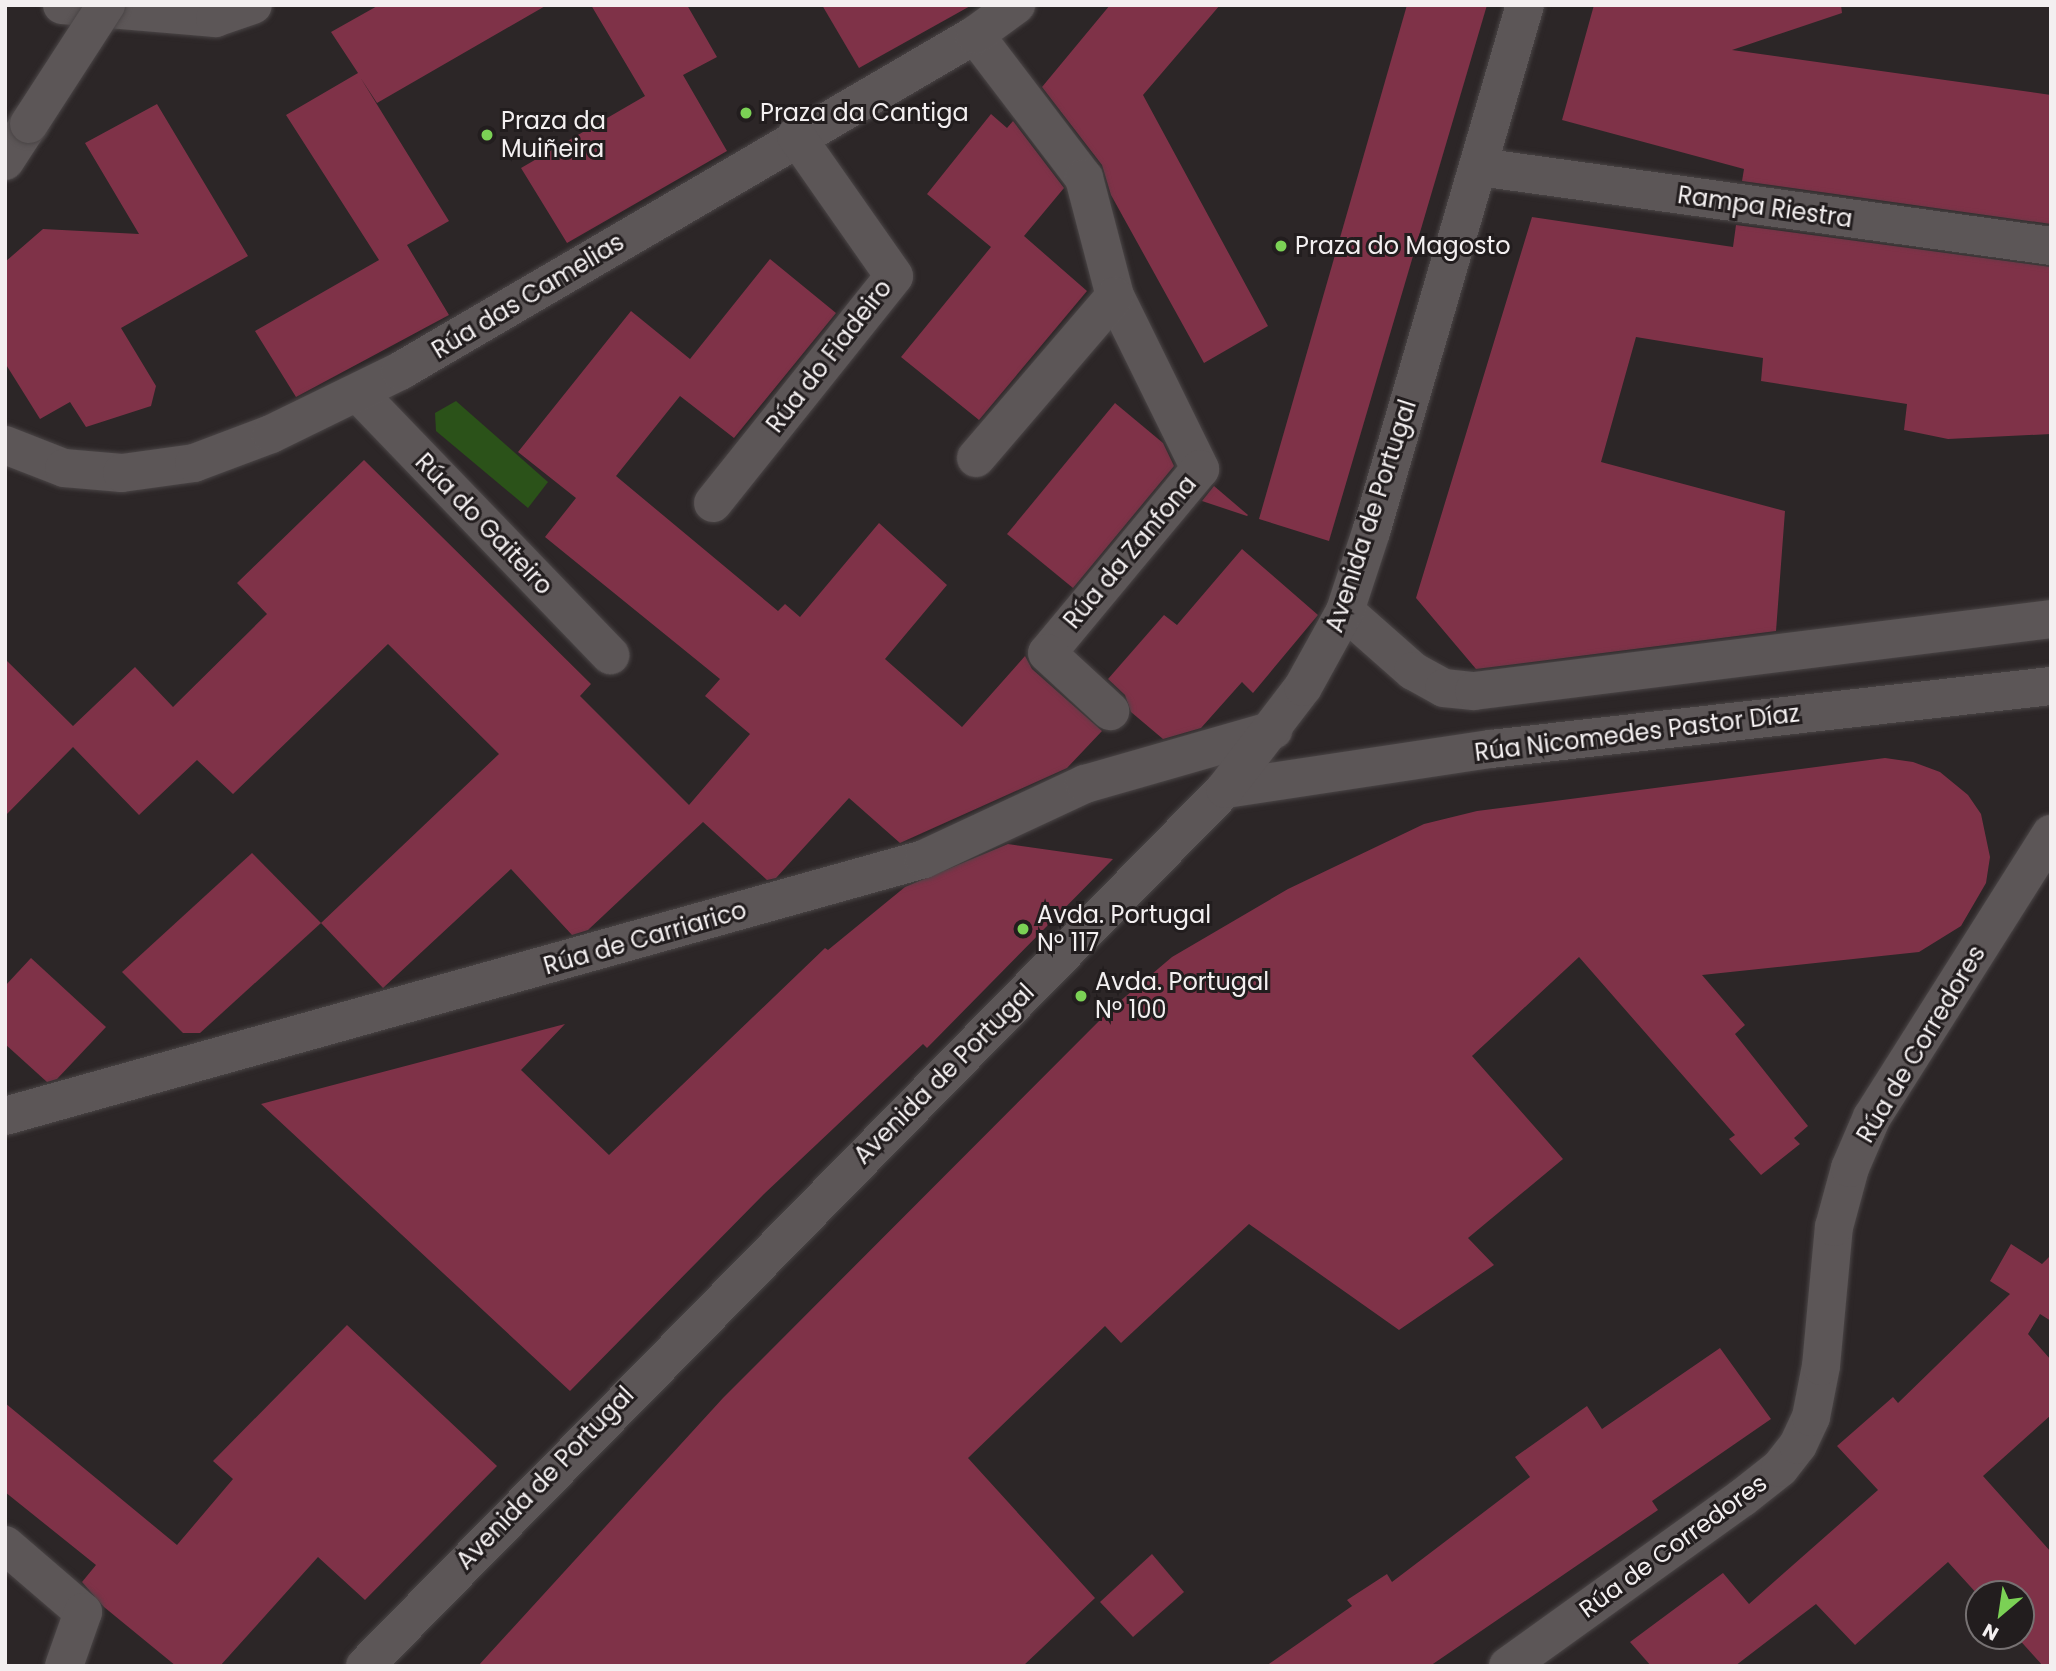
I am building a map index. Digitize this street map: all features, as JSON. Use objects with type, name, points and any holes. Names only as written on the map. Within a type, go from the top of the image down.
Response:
[{"type":"street","points":[[5,161],[29,124],[84,7],[215,18],[253,5]]},
{"type":"street","name":"Rúa das Camelias","points":[[5,446],[64,468],[122,473],[194,463],[271,434],[358,393],[796,136],[975,35],[1016,5]]},
{"type":"street","name":"Avenida de Portugal","points":[[365,1666],[1225,789],[1273,730],[1309,677],[1345,611],[1525,5]]},
{"type":"street","name":"Rúa da Zanfona","points":[[975,35],[1084,178],[1115,296],[1200,468],[1047,653],[1110,711]]},
{"type":"street","name":"Rúa do Fiadeiro","points":[[713,503],[894,276],[796,136]]},
{"type":"street","name":"Rampa Riestra","points":[[1479,167],[2051,246]]},
{"type":"street","points":[[976,458],[1115,296]]},
{"type":"street","name":"Rúa do Gaiteiro","points":[[358,393],[611,655]]},
{"type":"street","points":[[1345,611],[1413,671],[1444,688],[1474,691],[2051,619]]},
{"type":"street","name":"Rúa Nicomedes Pastor Díaz","points":[[1225,789],[1491,749],[2051,686]]},
{"type":"street","name":"Rúa de Carriarico","points":[[5,1116],[924,859],[1086,784],[1273,730]]},
{"type":"street","name":"Rúa de Corredores","points":[[1511,1665],[1742,1498],[1780,1468],[1798,1445],[1811,1417],[1821,1366],[1834,1227],[1850,1168],[1872,1117],[2051,834]]},
{"type":"street","points":[[5,1545],[83,1612],[64,1666]]},
{"type":"green space","points":[[456,401],[548,482],[528,508],[436,431],[435,413]]},
{"type":"building","points":[[379,5],[547,5],[377,103],[360,77],[449,221],[407,245],[449,315],[296,397],[255,331],[379,260],[286,115],[358,73],[331,32]]},
{"type":"building","points":[[591,5],[687,5],[717,57],[683,75],[727,151],[567,243],[521,168],[645,96]]},
{"type":"building","points":[[822,5],[972,5],[859,68]]},
{"type":"building","points":[[1110,5],[1220,5],[1143,95],[1268,326],[1204,363],[1111,195],[1102,165],[1042,87]]},
{"type":"building","points":[[1407,5],[1487,5],[1329,541],[1259,519]]},
{"type":"building","points":[[1594,5],[1841,5],[1842,13],[1732,50],[2051,95],[2051,224],[1742,181],[1744,169],[1562,120]]},
{"type":"building","points":[[157,104],[248,256],[121,328],[156,386],[151,406],[86,427],[70,402],[40,419],[5,363],[5,262],[43,229],[139,234],[85,143]]},
{"type":"building","points":[[991,114],[1007,128],[1013,121],[1064,188],[1024,236],[1087,291],[979,420],[901,357],[991,247],[927,194]]},
{"type":"building","points":[[1532,217],[1733,247],[1736,225],[2051,267],[2051,434],[1948,439],[1904,430],[1907,404],[1761,381],[1763,358],[1636,337],[1601,462],[1785,511],[1776,631],[1476,669],[1416,598]]},
{"type":"building","points":[[770,259],[836,313],[734,438],[680,396],[616,476],[778,611],[785,604],[800,617],[879,523],[947,585],[885,659],[962,727],[1025,656],[1032,669],[1102,731],[1067,768],[900,843],[849,798],[776,878],[767,880],[703,822],[588,930],[572,935],[511,869],[383,988],[321,923],[499,754],[388,644],[233,794],[197,760],[139,815],[73,747],[5,816],[5,659],[73,726],[135,667],[173,707],[267,614],[237,583],[364,460],[591,684],[580,696],[689,805],[750,734],[705,696],[720,679],[545,537],[576,498],[518,452],[631,311],[690,359]]},
{"type":"building","points":[[1115,403],[1163,443],[1174,466],[1073,588],[1007,534]]},
{"type":"building","points":[[1214,486],[1248,515],[1202,501]]},
{"type":"building","points":[[1242,549],[1318,615],[1253,693],[1242,682],[1201,728],[1163,739],[1131,712],[1125,695],[1108,679],[1164,615],[1177,625]]},
{"type":"building","points":[[1885,758],[1913,762],[1940,772],[1968,795],[1981,814],[1990,857],[1986,883],[1961,926],[1919,952],[1702,975],[1745,1025],[1735,1034],[1808,1126],[1794,1138],[1800,1144],[1761,1175],[1729,1139],[1735,1135],[1579,957],[1472,1056],[1563,1159],[1468,1238],[1494,1265],[1399,1330],[1249,1224],[1121,1343],[1105,1326],[968,1458],[1095,1598],[1023,1666],[478,1666],[723,1398],[1112,1008],[1172,957],[1288,889],[1424,824],[1477,811]]},
{"type":"building","points":[[1008,844],[1113,859],[927,1048],[923,1044],[764,1194],[570,1391],[261,1104],[565,1024],[521,1070],[609,1155],[825,948],[828,950],[905,887]]},
{"type":"building","points":[[252,853],[321,923],[200,1033],[183,1033],[122,972]]},
{"type":"building","points":[[31,958],[106,1027],[57,1079],[47,1082],[5,1044],[5,986]]},
{"type":"building","points":[[2011,1244],[2042,1264],[2051,1255],[2051,1321],[2040,1314],[2028,1334],[2051,1360],[2051,1415],[1983,1476],[2051,1552],[2051,1666],[2043,1666],[2029,1650],[2035,1650],[2035,1580],[1965,1581],[1948,1562],[1855,1645],[1816,1604],[1735,1666],[1651,1666],[1630,1642],[1723,1573],[1749,1604],[1878,1490],[1837,1446],[1893,1397],[1898,1403],[2010,1294],[1990,1281]]},
{"type":"building","points":[[347,1325],[497,1466],[365,1600],[318,1557],[220,1666],[176,1666],[104,1607],[82,1582],[96,1565],[5,1492],[5,1403],[177,1545],[233,1479],[213,1461]]},
{"type":"building","points":[[1720,1348],[1771,1419],[1652,1501],[1658,1510],[1430,1666],[1266,1666],[1352,1606],[1347,1600],[1387,1574],[1392,1582],[1530,1477],[1515,1457],[1587,1406],[1602,1429]]},
{"type":"building","points":[[1152,1554],[1184,1592],[1133,1637],[1100,1602]]},
{"type":"place","name":"Praza da Cantiga","points":[[746,113]]},
{"type":"place","name":"Praza da Muiñeira","points":[[487,135]]},
{"type":"place","name":"Praza do Magosto","points":[[1281,246]]},
{"type":"place","name":"Avda. Portugal Nº 117","points":[[1023,929]]},
{"type":"place","name":"Avda. Portugal Nº 100","points":[[1081,996]]}]
